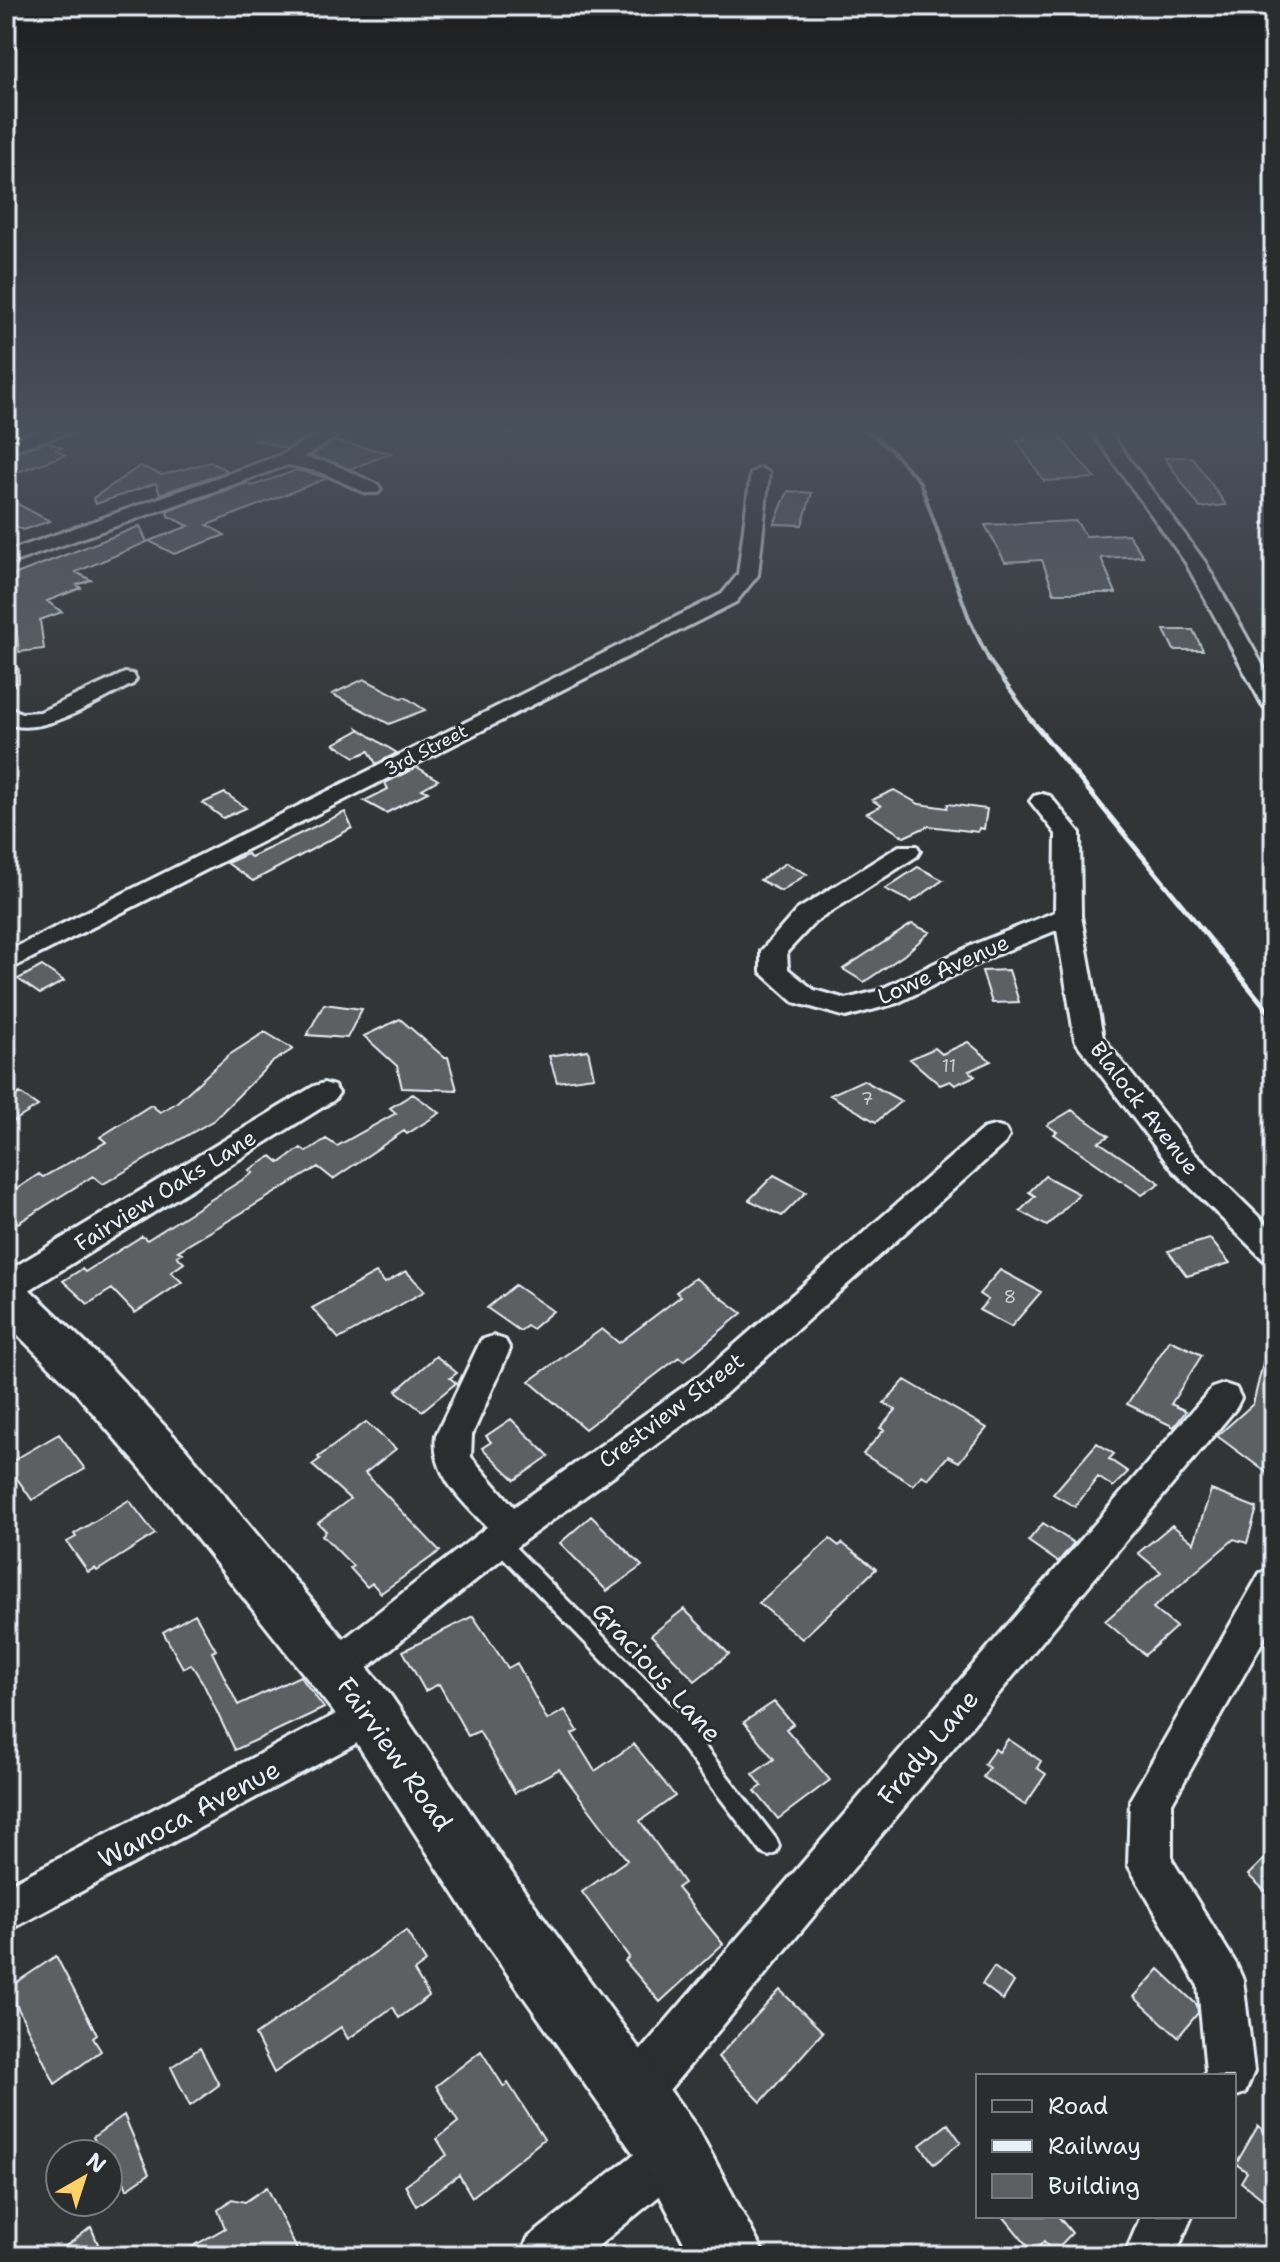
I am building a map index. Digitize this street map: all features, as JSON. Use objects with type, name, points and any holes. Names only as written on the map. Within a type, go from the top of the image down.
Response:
[{"type":"main road","name":"Fairview Road","points":[[6,1294],[91,1378],[167,1463],[371,1715],[505,1917],[674,2153],[729,2256]]},
{"type":"street","points":[[6,559],[78,534]]},
{"type":"street","name":"3rd Street","points":[[6,963],[729,598],[748,575],[753,534]]},
{"type":"street","points":[[1174,534],[1195,562],[1274,706]]},
{"type":"street","points":[[6,539],[29,551]]},
{"type":"street","points":[[6,670],[6,681]]},
{"type":"street","points":[[6,712],[16,720],[37,720],[125,679]]},
{"type":"street","name":"Blalock Avenue","points":[[1042,801],[1068,833],[1068,916],[1089,1040],[1183,1161],[1274,1251]]},
{"type":"street","name":"Lowe Avenue","points":[[908,851],[806,916],[774,951],[775,972],[804,996],[846,1008],[887,997],[984,950],[1068,916]]},
{"type":"street","name":"Fairview Oaks Lane","points":[[6,1288],[324,1093]]},
{"type":"street","name":"Crestview Street","points":[[336,1669],[505,1535],[712,1385],[994,1136]]},
{"type":"street","points":[[493,1349],[454,1435],[452,1448],[454,1461],[505,1535]]},
{"type":"street","name":"Frady Lane","points":[[633,2096],[1224,1398]]},
{"type":"street","points":[[1228,2074],[1220,1980],[1150,1865],[1151,1800],[1274,1585]]},
{"type":"street","name":"Wanoca Avenue","points":[[6,1910],[371,1715]]},
{"type":"street","points":[[546,2256],[674,2153]]},
{"type":"street","points":[[1149,2256],[1166,2218]]},
{"type":"lane","name":"Gracious Lane","points":[[505,1535],[672,1719],[769,1846]]},
{"type":"building","points":[[121,534],[143,534],[147,542],[76,572],[91,580],[77,585],[81,588],[47,601],[62,612],[40,620],[44,649],[19,652],[15,614],[6,607],[6,578]]},
{"type":"building","points":[[169,534],[225,535],[174,554],[149,541]]},
{"type":"building","points":[[990,534],[1128,534],[1143,556],[1101,558],[1116,593],[1054,593],[1042,560],[1005,562]]},
{"type":"building","points":[[1164,630],[1193,630],[1203,650],[1174,650]]},
{"type":"building","points":[[364,679],[401,698],[405,697],[425,710],[389,724],[332,694]]},
{"type":"building","points":[[358,728],[397,753],[376,764],[369,751],[355,757],[334,744]]},
{"type":"building","points":[[417,767],[438,780],[422,789],[428,792],[386,813],[364,801],[388,789],[385,783]]},
{"type":"building","points":[[894,790],[919,804],[987,809],[984,829],[979,828],[978,832],[928,826],[904,837],[867,813],[881,806],[872,800]]},
{"type":"building","points":[[225,793],[246,808],[223,818],[203,803]]},
{"type":"building","points":[[345,812],[352,828],[253,881],[227,863],[247,854],[251,857]]},
{"type":"building","points":[[786,863],[807,874],[781,891],[760,880]]},
{"type":"building","points":[[918,867],[943,880],[911,902],[885,889]]},
{"type":"building","points":[[912,924],[930,932],[904,955],[864,982],[843,969]]},
{"type":"building","points":[[42,966],[64,981],[40,994],[18,979]]},
{"type":"building","points":[[1009,970],[1019,1002],[992,1003],[982,971]]},
{"type":"building","points":[[324,1004],[362,1009],[347,1038],[307,1035]]},
{"type":"building","points":[[400,1019],[444,1057],[448,1057],[457,1090],[402,1088],[397,1066],[364,1036]]},
{"type":"building","points":[[265,1032],[293,1049],[271,1063],[214,1120],[103,1184],[93,1176],[18,1223],[6,1214],[6,1196],[39,1174],[43,1177],[106,1142],[100,1137],[151,1105],[160,1112],[176,1103],[229,1055]]},
{"type":"building","points":[[968,1042],[991,1061],[969,1071],[975,1076],[955,1085],[950,1081],[940,1085],[910,1059],[935,1048],[942,1054]]},
{"type":"building","points":[[588,1050],[594,1077],[557,1082],[549,1056]]},
{"type":"building","points":[[863,1080],[901,1101],[876,1122],[830,1095]]},
{"type":"building","points":[[20,1093],[38,1106],[6,1126],[6,1102]]},
{"type":"building","points":[[413,1094],[440,1113],[407,1134],[404,1131],[333,1179],[318,1167],[178,1251],[182,1253],[177,1256],[184,1263],[171,1272],[182,1282],[135,1313],[112,1289],[88,1304],[63,1281],[82,1269],[85,1272],[142,1236],[147,1240],[253,1173],[249,1170],[272,1156],[280,1163],[301,1148],[306,1152],[326,1139],[337,1146],[396,1113],[390,1108]]},
{"type":"building","points":[[1072,1110],[1109,1136],[1099,1142],[1160,1183],[1142,1195],[1054,1134],[1057,1132],[1047,1125]]},
{"type":"building","points":[[774,1175],[806,1192],[782,1216],[749,1200]]},
{"type":"building","points":[[1045,1176],[1079,1194],[1047,1226],[1020,1211],[1035,1196],[1029,1192]]},
{"type":"building","points":[[1210,1239],[1230,1263],[1187,1276],[1168,1251]]},
{"type":"building","points":[[1000,1270],[1041,1292],[1011,1327],[979,1310],[988,1300],[979,1294]]},
{"type":"building","points":[[406,1271],[425,1291],[339,1339],[312,1308],[376,1273],[385,1283]]},
{"type":"building","points":[[695,1278],[742,1313],[684,1361],[679,1357],[585,1429],[529,1381],[602,1329],[619,1343],[681,1296],[676,1292]]},
{"type":"building","points":[[515,1285],[553,1311],[532,1329],[527,1326],[520,1331],[487,1308]]},
{"type":"building","points":[[1170,1340],[1202,1355],[1171,1404],[1186,1411],[1174,1427],[1127,1404]]},
{"type":"building","points":[[1266,1351],[1274,1352],[1274,1478],[1217,1436],[1253,1404]]},
{"type":"building","points":[[436,1356],[457,1373],[450,1378],[456,1383],[422,1411],[396,1391]]},
{"type":"building","points":[[905,1380],[987,1428],[959,1462],[948,1456],[928,1479],[922,1475],[913,1485],[863,1454],[884,1430],[880,1428],[896,1410],[884,1403]]},
{"type":"building","points":[[511,1419],[549,1456],[515,1480],[482,1448],[491,1442],[486,1436]]},
{"type":"building","points":[[366,1422],[396,1449],[365,1473],[440,1551],[381,1593],[372,1583],[367,1587],[350,1568],[353,1566],[322,1535],[326,1531],[318,1523],[350,1499],[312,1465],[320,1459],[318,1457]]},
{"type":"building","points":[[59,1434],[85,1469],[32,1500],[7,1464]]},
{"type":"building","points":[[1097,1443],[1114,1454],[1109,1459],[1128,1472],[1113,1487],[1098,1477],[1075,1507],[1053,1494]]},
{"type":"building","points":[[1211,1490],[1257,1508],[1247,1543],[1234,1539],[1153,1608],[1176,1627],[1145,1655],[1105,1621],[1161,1572],[1138,1553],[1172,1525],[1194,1543]]},
{"type":"building","points":[[129,1500],[155,1534],[97,1571],[95,1568],[88,1572],[67,1542],[76,1537],[74,1534]]},
{"type":"building","points":[[591,1516],[642,1566],[607,1591],[560,1543]]},
{"type":"building","points":[[1043,1523],[1074,1543],[1058,1562],[1028,1541]]},
{"type":"building","points":[[830,1539],[839,1546],[842,1543],[876,1569],[802,1639],[759,1603]]},
{"type":"building","points":[[684,1609],[729,1654],[695,1681],[651,1635]]},
{"type":"building","points":[[195,1614],[216,1650],[212,1652],[238,1705],[300,1676],[324,1708],[235,1750],[203,1683],[191,1664],[183,1668],[163,1632]]},
{"type":"building","points":[[473,1616],[508,1668],[517,1663],[547,1720],[565,1710],[578,1731],[572,1734],[595,1771],[634,1744],[675,1796],[640,1821],[684,1883],[677,1888],[723,1944],[660,2002],[625,1961],[629,1957],[582,1892],[627,1860],[559,1769],[515,1793],[479,1731],[468,1736],[439,1684],[425,1691],[403,1651]]},
{"type":"building","points":[[774,1702],[793,1724],[786,1729],[830,1780],[778,1819],[755,1791],[762,1786],[753,1774],[774,1759],[744,1722]]},
{"type":"building","points":[[1008,1739],[1041,1761],[1037,1768],[1046,1774],[1025,1805],[983,1777],[989,1768],[984,1764],[995,1749],[999,1752]]},
{"type":"building","points":[[1274,1849],[1274,1899],[1248,1875]]},
{"type":"building","points":[[406,1931],[426,1962],[414,1971],[429,1996],[399,2018],[393,2007],[348,2039],[341,2027],[274,2073],[255,2035]]},
{"type":"building","points":[[56,1956],[97,2035],[93,2038],[101,2051],[55,2084],[8,1988]]},
{"type":"building","points":[[994,1967],[1014,1982],[1003,2000],[982,1984]]},
{"type":"building","points":[[1159,1969],[1197,2005],[1198,2013],[1178,2037],[1134,1997]]},
{"type":"building","points":[[780,1990],[823,2032],[761,2102],[718,2057]]},
{"type":"building","points":[[200,2048],[219,2085],[190,2106],[171,2067]]},
{"type":"building","points":[[481,2051],[504,2087],[508,2083],[544,2139],[472,2197],[459,2175],[416,2206],[405,2185],[447,2155],[437,2139],[458,2122],[436,2086]]},
{"type":"building","points":[[124,2115],[149,2174],[127,2189],[124,2182],[124,2138],[93,2137]]},
{"type":"building","points":[[948,2124],[961,2142],[934,2164],[920,2145]]},
{"type":"building","points":[[1258,2126],[1274,2139],[1274,2208],[1241,2182],[1247,2172],[1236,2164]]},
{"type":"building","points":[[267,2187],[300,2256],[176,2256],[225,2228],[218,2210],[232,2199],[245,2202]]},
{"type":"building","points":[[1005,2218],[1060,2218],[1072,2233],[1053,2253],[1044,2241],[1033,2253]]},
{"type":"building","points":[[91,2227],[103,2256],[50,2256],[73,2241]]},
{"type":"railway","points":[[939,534],[970,621],[989,660],[1031,719]]},
{"type":"railway","points":[[1029,717],[1274,1018]]}]
